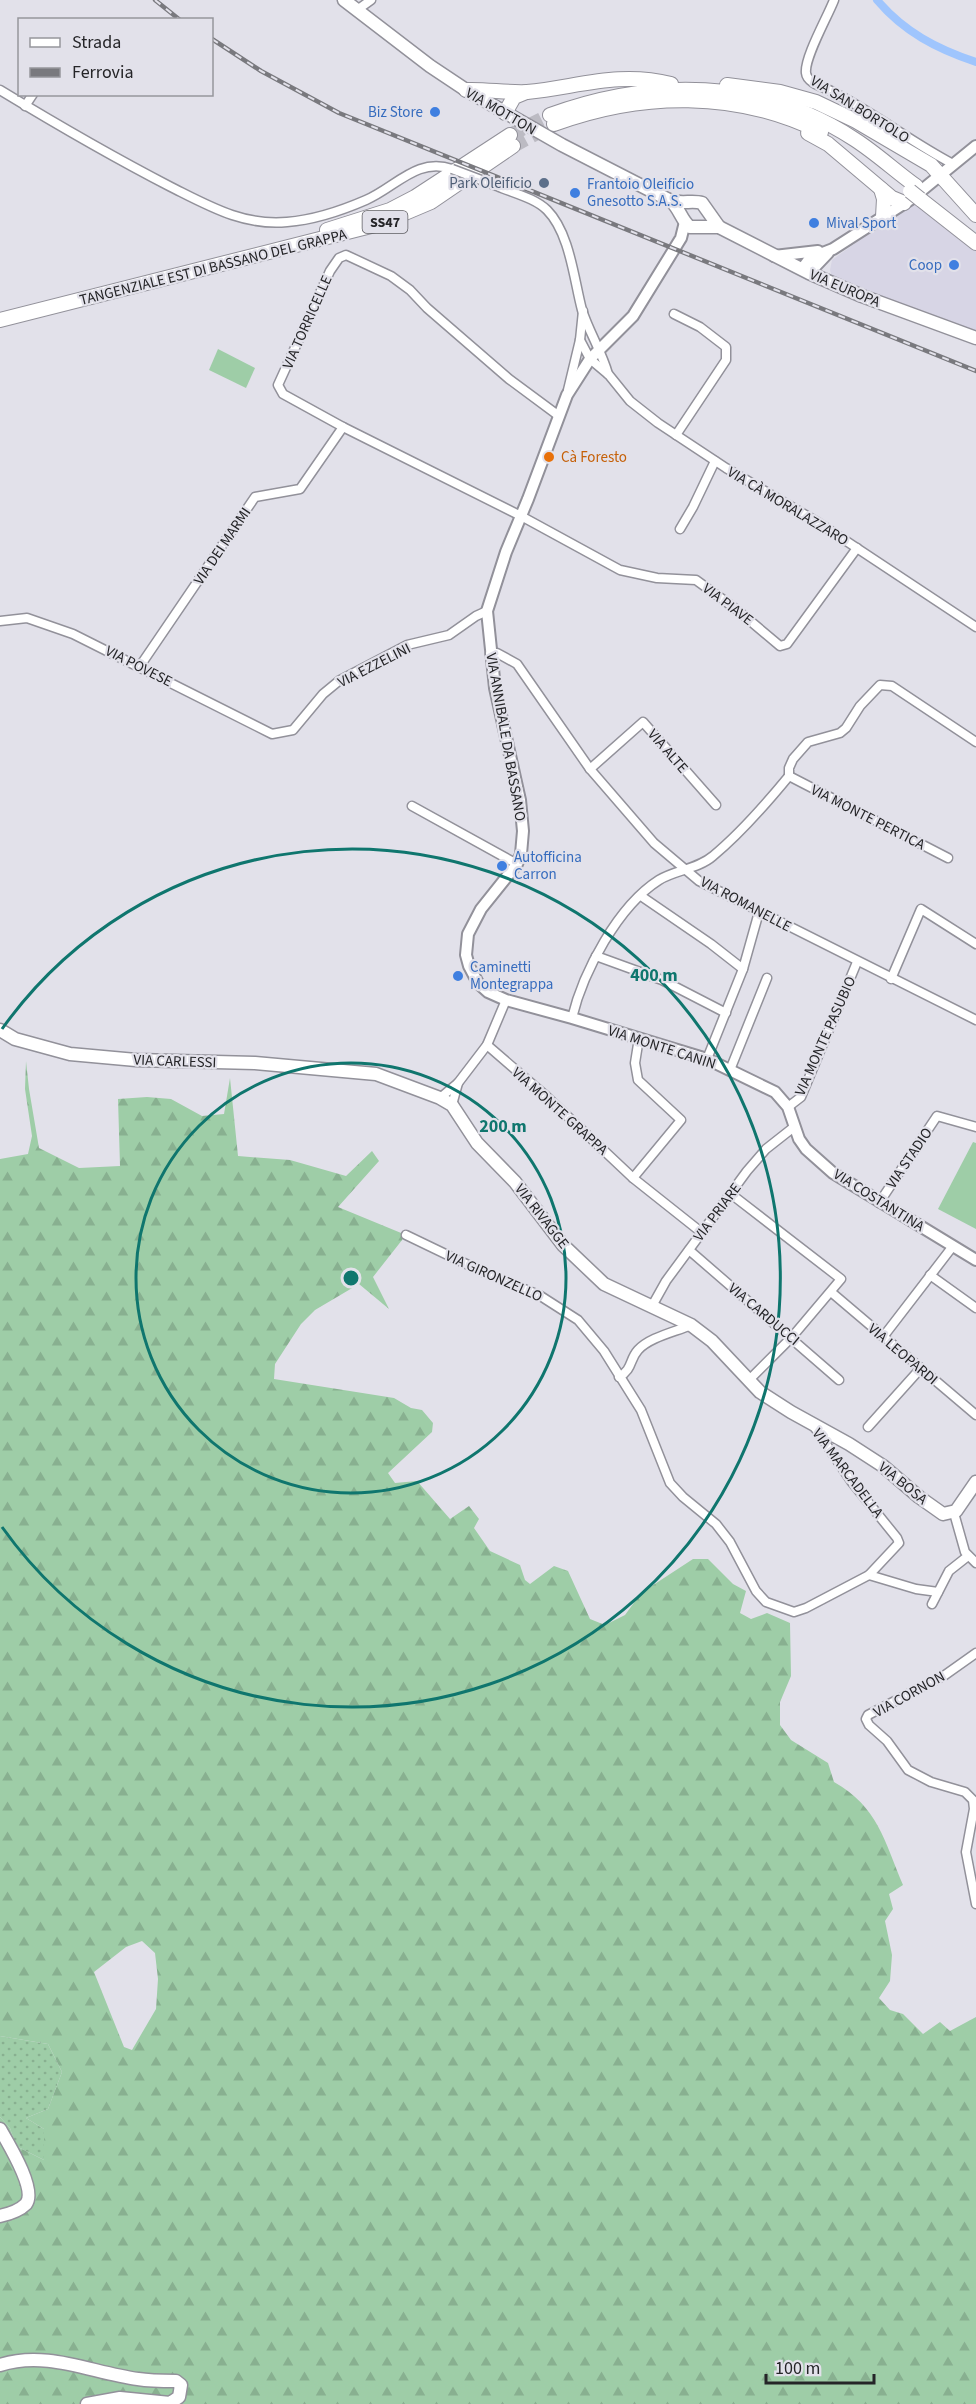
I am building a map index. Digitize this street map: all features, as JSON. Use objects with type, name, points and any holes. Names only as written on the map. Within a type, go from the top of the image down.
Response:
[{"type":"highway","points":[[505,113],[514,97],[528,92],[601,80],[647,78],[690,89],[773,102],[804,113],[853,138],[915,195],[976,234]]},
{"type":"highway","points":[[976,215],[941,174],[920,157],[856,121],[816,102],[780,92],[731,84],[690,89],[653,90],[608,96],[552,120],[609,107],[669,100],[721,102],[759,109],[790,118],[844,144],[915,195],[976,243]]},
{"type":"highway","points":[[466,90],[528,92]]},
{"type":"highway","points":[[790,118],[854,165],[880,189],[884,199],[883,217]]},
{"type":"highway","name":"TANGENZIALE EST DI BASSANO DEL GRAPPA","points":[[0,320],[37,307],[379,225],[431,202],[512,140]]},
{"type":"highway","points":[[880,189],[915,195]]},
{"type":"highway","name":"TANGENZIALE EST DI BASSANO DEL GRAPPA","points":[[0,311],[37,307]]},
{"type":"main road","name":"VIA MOTTON","points":[[344,0],[430,66],[466,90],[562,145],[671,201],[685,213]]},
{"type":"main road","points":[[685,213],[696,202],[702,203],[708,211],[708,219],[700,227]]},
{"type":"main road","name":"VIA EUROPA","points":[[708,211],[719,227],[774,256],[862,296],[976,338]]},
{"type":"main road","name":"VIA EUROPA","points":[[685,213],[690,227],[719,227]]},
{"type":"main road","name":"VIA CARLESSI","points":[[0,1030],[15,1039],[70,1054],[136,1060],[255,1064],[355,1072]]},
{"type":"main road","name":"VIA RIVAGGE","points":[[355,1072],[393,1079],[452,1105],[477,1143],[516,1182],[563,1245],[604,1284],[652,1306]]},
{"type":"main road","name":"VIA MARCADELLA","points":[[652,1306],[690,1325],[712,1341],[760,1392],[813,1425]]},
{"type":"main road","name":"VIA BOSA","points":[[813,1425],[883,1466],[943,1514],[954,1513]]},
{"type":"main road","points":[[954,1513],[976,1482]]},
{"type":"main road","points":[[0,2129],[17,2159],[30,2193],[26,2203],[12,2213],[0,2216]]},
{"type":"main road","points":[[0,2365],[33,2360],[57,2361],[139,2379],[176,2380],[181,2385],[179,2397],[170,2403],[120,2398],[87,2404]]},
{"type":"street","points":[[357,10],[371,0]]},
{"type":"street","name":"VIA SAN BORTOLO","points":[[834,0],[813,50],[806,75],[811,81],[844,98],[924,149],[953,164]]},
{"type":"street","points":[[0,90],[148,177],[206,206],[243,219],[270,223],[307,218],[366,200],[417,169],[428,165],[443,165],[534,201],[547,210],[559,226],[576,279],[583,311],[580,339],[567,395]]},
{"type":"street","points":[[25,106],[32,96]]},
{"type":"street","points":[[806,271],[833,249],[915,195],[976,146]]},
{"type":"street","name":"VIA ANNIBALE DA BASSANO","points":[[506,1000],[488,992],[478,983],[469,966],[466,945],[472,923],[517,864],[521,854],[523,831],[520,800],[495,688],[487,611],[506,552],[567,395],[590,359],[633,316],[681,237],[685,213]]},
{"type":"street","name":"VIA ANNIBALE DA BASSANO","points":[[681,237],[700,227]]},
{"type":"street","points":[[774,256],[833,249]]},
{"type":"street","name":"VIA TORRICELLE","points":[[521,516],[344,427],[283,394],[278,385],[330,271],[339,258],[346,255],[401,283],[509,379],[559,416]]},
{"type":"street","name":"VIA CÀ MORALAZZARO","points":[[583,311],[609,375]]},
{"type":"street","points":[[674,314],[700,327],[726,346],[726,360],[676,435]]},
{"type":"street","points":[[580,339],[590,359]]},
{"type":"street","name":"VIA CÀ MORALAZZARO","points":[[590,359],[609,375],[630,401],[676,435],[857,548],[976,627]]},
{"type":"street","name":"VIA DEI MARMI","points":[[140,666],[255,497],[300,489],[344,427]]},
{"type":"street","points":[[680,529],[715,461]]},
{"type":"street","name":"VIA PIAVE","points":[[521,516],[620,570],[657,578],[696,580],[736,609],[780,646],[787,644],[857,548]]},
{"type":"street","name":"VIA EZZELINI","points":[[272,734],[293,730],[323,694],[340,680],[407,645],[449,635],[487,611]]},
{"type":"street","name":"VIA POVESE","points":[[0,621],[27,618],[74,634],[272,734]]},
{"type":"street","name":"VIA ROMANELLE","points":[[490,654],[497,653],[517,664],[590,769],[654,843],[699,881],[891,979],[976,1019]]},
{"type":"street","points":[[573,1018],[577,997],[596,956],[615,925],[640,896],[659,880],[712,858],[765,806],[789,776],[789,768],[793,759],[808,742],[840,733],[846,728],[860,706],[880,685],[892,686],[976,742]]},
{"type":"street","name":"VIA ALTE","points":[[590,769],[643,722],[716,805]]},
{"type":"street","name":"VIA MONTE PERTICA","points":[[789,776],[948,858]]},
{"type":"street","points":[[412,806],[517,864]]},
{"type":"street","points":[[640,896],[711,944],[743,969]]},
{"type":"street","points":[[891,979],[921,909],[976,944]]},
{"type":"street","points":[[707,1059],[743,969],[759,912]]},
{"type":"street","points":[[596,956],[662,980],[726,1013]]},
{"type":"street","name":"VIA MONTE PASUBIO","points":[[788,1107],[801,1097],[857,962]]},
{"type":"street","points":[[730,1070],[767,978]]},
{"type":"street","points":[[440,1098],[458,1083],[486,1045],[506,1000]]},
{"type":"street","name":"VIA MONTE CANIN","points":[[506,1000],[707,1059],[775,1092],[788,1107]]},
{"type":"street","points":[[633,1178],[681,1120],[638,1080],[635,1063],[639,1038]]},
{"type":"street","name":"VIA MONTE GRAPPA","points":[[486,1045],[546,1096],[633,1178],[701,1233]]},
{"type":"street","points":[[452,1105],[458,1083]]},
{"type":"street","points":[[788,1107],[794,1127]]},
{"type":"street","name":"VIA STADIO","points":[[879,1203],[937,1116],[976,1127]]},
{"type":"street","name":"VIA PRIARE","points":[[652,1306],[666,1281],[766,1149],[794,1127]]},
{"type":"street","name":"VIA COSTANTINA","points":[[794,1127],[806,1149],[833,1173],[976,1260]]},
{"type":"street","points":[[731,1194],[841,1279],[792,1337],[748,1381]]},
{"type":"street","name":"VIA GIRONZELLO","points":[[406,1235],[551,1302],[578,1320],[604,1351],[649,1426],[670,1483],[683,1497],[716,1524],[730,1542],[756,1591],[766,1602],[794,1612],[869,1575],[878,1566]]},
{"type":"street","points":[[883,1337],[953,1246]]},
{"type":"street","name":"VIA CARDUCCI","points":[[689,1250],[839,1380]]},
{"type":"street","points":[[930,1275],[976,1308]]},
{"type":"street","name":"VIA LEOPARDI","points":[[831,1292],[976,1415]]},
{"type":"street","points":[[619,1377],[628,1372],[637,1352],[644,1346],[690,1325]]},
{"type":"street","points":[[868,1428],[921,1368]]},
{"type":"street","name":"VIA MARCADELLA","points":[[813,1425],[851,1481],[897,1538],[898,1543],[895,1550],[878,1566]]},
{"type":"street","points":[[954,1513],[968,1556],[976,1563]]},
{"type":"street","points":[[932,1604],[949,1571],[968,1556]]},
{"type":"street","points":[[869,1575],[927,1592],[938,1592]]},
{"type":"street","name":"VIA CORNON","points":[[965,1792],[931,1782],[908,1770],[866,1719],[868,1715],[945,1675],[976,1653]]},
{"type":"street","points":[[976,1790],[965,1792],[974,1804],[966,1852],[976,1904]]},
{"type":"shaded area","points":[[914,201],[976,250],[976,333],[838,282],[832,277],[830,270],[832,260]]},
{"type":"green space","points":[[218,349],[255,368],[246,388],[209,370]]},
{"type":"green space","points":[[26,1061],[39,1148],[79,1168],[120,1166],[118,1099],[147,1097],[171,1099],[202,1116],[224,1114],[230,1078],[238,1156],[290,1160],[346,1176],[372,1151],[379,1161],[338,1207],[406,1235],[373,1277],[389,1309],[359,1284],[315,1310],[301,1324],[275,1364],[274,1379],[394,1398],[411,1408],[422,1410],[433,1423],[432,1432],[388,1473],[395,1483],[417,1481],[450,1519],[469,1506],[479,1519],[474,1528],[490,1551],[520,1565],[525,1580],[530,1584],[554,1566],[568,1571],[590,1619],[605,1625],[625,1615],[641,1593],[693,1559],[708,1559],[733,1584],[746,1591],[740,1613],[751,1619],[767,1613],[790,1623],[791,1676],[780,1702],[780,1725],[791,1740],[828,1763],[834,1782],[861,1802],[878,1826],[903,1885],[889,1894],[893,1909],[885,1921],[892,1955],[890,1981],[879,1998],[890,2010],[903,2014],[923,2034],[940,2022],[950,2031],[976,2017],[976,2404],[0,2404],[0,2117],[10,2128],[16,2146],[44,2160],[44,2129],[26,2118],[48,2109],[62,2072],[48,2044],[0,2036],[0,1159],[28,1154],[32,1136],[25,1089]],"holes":[[[142,1941],[155,1953],[158,1979],[156,2009],[132,2050],[124,2047],[94,1972],[126,1947]]]},
{"type":"green space","points":[[973,1142],[976,1143],[976,1229],[938,1209]]},
{"type":"green space","points":[[0,2036],[48,2044],[62,2072],[48,2109],[26,2118],[44,2129],[44,2160],[16,2146],[10,2128],[0,2117]]},
{"type":"waterway","points":[[877,0],[898,21],[922,38],[976,62]]},
{"type":"tunnel","points":[[510,135],[550,115]]},
{"type":"tunnel","points":[[513,146],[554,124]]},
{"type":"railway","points":[[155,0],[178,18]]},
{"type":"railway","points":[[213,40],[261,71],[339,113],[976,371]]},
{"type":"place","name":"Biz Store","points":[[435,112]]},
{"type":"place","name":"Park Oleificio","points":[[544,183]]},
{"type":"place","name":"Frantoio Oleificio Gnesotto S.A.S.","points":[[575,193]]},
{"type":"place","name":"Mival Sport","points":[[814,223]]},
{"type":"place","name":"Coop","points":[[954,265]]},
{"type":"place","name":"Cà Foresto","points":[[549,457]]},
{"type":"place","name":"Autofficina Carron","points":[[502,866]]},
{"type":"place","name":"Caminetti Montegrappa","points":[[458,976]]}]
